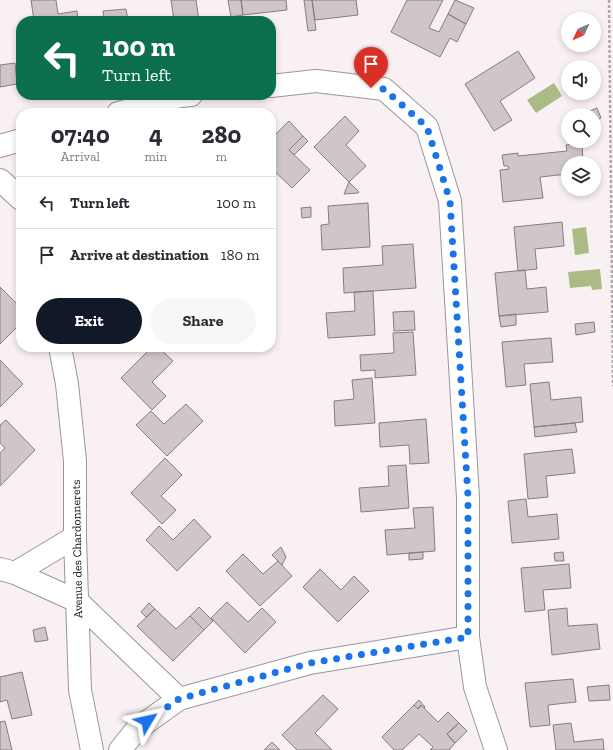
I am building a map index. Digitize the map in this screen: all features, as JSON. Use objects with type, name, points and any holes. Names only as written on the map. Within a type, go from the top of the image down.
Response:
[{"type":"street","points":[[276,85],[316,81],[384,89],[427,127],[450,201],[468,497],[468,637],[475,687],[496,750]]},
{"type":"street","points":[[137,108],[166,100]]},
{"type":"street","points":[[0,146],[16,141]]},
{"type":"street","points":[[0,180],[16,194]]},
{"type":"street","name":"Avenue des Chardonnerets","points":[[61,352],[67,384],[75,461],[75,537],[80,690],[92,750]]},
{"type":"street","points":[[8,571],[75,537]]},
{"type":"street","points":[[8,571],[77,601],[179,699]]},
{"type":"street","points":[[120,750],[137,729],[179,699],[310,663],[468,637]]},
{"type":"path","points":[[609,0],[613,386]]},
{"type":"shaded area","points":[[554,83],[561,94],[561,97],[536,113],[527,100]]},
{"type":"shaded area","points":[[586,227],[589,253],[575,255],[572,229]]},
{"type":"shaded area","points":[[600,269],[602,289],[592,290],[591,286],[570,288],[568,272]]},
{"type":"building","points":[[31,0],[56,0],[58,14],[77,11],[78,16],[33,16]]},
{"type":"building","points":[[171,0],[196,0],[198,16],[173,16]]},
{"type":"building","points":[[228,0],[241,0],[243,15],[231,16]]},
{"type":"building","points":[[241,0],[286,0],[287,10],[243,15]]},
{"type":"building","points":[[304,0],[312,0],[316,30],[308,31]]},
{"type":"building","points":[[312,0],[356,0],[358,15],[315,20]]},
{"type":"building","points":[[407,0],[443,0],[429,28],[439,32],[448,14],[466,24],[457,42],[450,38],[440,57],[391,32]]},
{"type":"building","points":[[455,0],[474,8],[466,24],[448,14]]},
{"type":"building","points":[[126,9],[127,16],[104,16],[103,11]]},
{"type":"building","points":[[518,51],[535,78],[500,101],[512,120],[494,131],[465,84]]},
{"type":"building","points":[[15,63],[16,84],[0,87],[0,65]]},
{"type":"building","points":[[345,116],[359,131],[346,145],[366,166],[349,182],[314,147]]},
{"type":"building","points":[[289,121],[303,136],[289,150],[310,170],[292,188],[276,173],[276,134]]},
{"type":"building","points":[[303,136],[308,141],[294,155],[289,150]]},
{"type":"building","points":[[566,148],[582,148],[583,156],[561,156],[561,175],[540,177],[543,198],[503,202],[500,170],[509,169],[508,166],[504,166],[502,155],[518,153],[518,156],[567,151]]},
{"type":"building","points":[[349,182],[359,192],[358,193],[344,194]]},
{"type":"building","points":[[368,203],[370,247],[322,250],[321,225],[329,224],[328,206]]},
{"type":"building","points":[[311,207],[311,217],[302,218],[301,208]]},
{"type":"building","points":[[562,222],[564,246],[535,249],[537,269],[518,271],[514,227]]},
{"type":"building","points":[[413,244],[416,288],[344,293],[343,268],[383,265],[382,246]]},
{"type":"building","points":[[525,270],[527,289],[546,287],[548,312],[499,316],[495,273]]},
{"type":"building","points":[[0,287],[16,303],[16,328],[0,344]]},
{"type":"building","points":[[373,291],[375,335],[328,338],[326,313],[355,311],[354,292]]},
{"type":"building","points":[[414,311],[415,330],[394,331],[393,312]]},
{"type":"building","points":[[516,314],[516,325],[501,327],[499,316]]},
{"type":"building","points":[[594,322],[595,332],[576,335],[575,324]]},
{"type":"building","points":[[413,332],[416,375],[375,378],[375,370],[361,371],[360,355],[394,353],[393,333]]},
{"type":"building","points":[[551,338],[553,362],[524,364],[526,385],[506,387],[502,342]]},
{"type":"building","points":[[147,352],[163,352],[173,361],[152,382],[166,396],[152,410],[121,378]]},
{"type":"building","points":[[0,360],[23,384],[0,407]]},
{"type":"building","points":[[372,378],[375,423],[335,426],[334,401],[354,399],[352,380]]},
{"type":"building","points":[[549,382],[551,400],[581,397],[583,422],[534,427],[530,384]]},
{"type":"building","points":[[186,404],[203,421],[167,456],[136,425],[151,411],[164,424]]},
{"type":"building","points":[[426,419],[429,463],[410,464],[409,445],[380,447],[379,423]]},
{"type":"building","points":[[6,420],[35,450],[0,486],[0,453],[5,448],[0,443],[0,425]]},
{"type":"building","points":[[575,423],[577,432],[535,437],[534,427]]},
{"type":"building","points":[[572,449],[575,473],[546,476],[548,497],[528,499],[524,454]]},
{"type":"building","points":[[165,458],[182,475],[161,496],[176,510],[162,524],[131,493]]},
{"type":"building","points":[[406,465],[409,508],[361,512],[359,488],[389,486],[388,466]]},
{"type":"building","points":[[526,499],[528,517],[557,514],[559,539],[512,543],[508,501]]},
{"type":"building","points":[[433,507],[435,551],[387,555],[385,530],[415,528],[413,508]]},
{"type":"building","points":[[194,519],[211,537],[177,571],[146,540],[159,526],[173,540]]},
{"type":"building","points":[[281,547],[286,557],[282,565],[272,555]]},
{"type":"building","points":[[423,552],[423,559],[409,560],[409,553]]},
{"type":"building","points":[[563,552],[564,561],[555,561],[554,553]]},
{"type":"building","points":[[243,554],[263,574],[278,561],[292,576],[260,606],[226,571]]},
{"type":"building","points":[[569,564],[571,588],[543,590],[545,610],[525,612],[521,568]]},
{"type":"building","points":[[320,569],[341,590],[354,576],[369,591],[338,622],[303,587]]},
{"type":"building","points":[[227,602],[248,622],[262,608],[276,622],[245,653],[211,618]]},
{"type":"building","points":[[149,603],[155,609],[146,617],[141,612]]},
{"type":"building","points":[[199,607],[213,621],[204,630],[190,616]]},
{"type":"building","points":[[567,608],[568,626],[597,624],[600,649],[552,655],[548,610]]},
{"type":"building","points":[[155,609],[176,629],[190,616],[204,630],[173,661],[137,626]]},
{"type":"building","points":[[45,627],[48,640],[35,642],[33,630]]},
{"type":"building","points":[[22,672],[32,715],[12,719],[7,700],[0,702],[0,677]]},
{"type":"building","points":[[573,679],[576,702],[548,705],[550,725],[530,727],[525,683]]},
{"type":"building","points":[[609,685],[610,700],[589,701],[587,687]]},
{"type":"building","points":[[323,695],[338,709],[315,733],[332,750],[297,750],[282,735]]},
{"type":"building","points":[[419,700],[425,707],[424,708],[421,705],[418,709],[414,705]]},
{"type":"building","points":[[414,705],[418,709],[421,705],[438,722],[448,712],[459,723],[447,734],[455,743],[449,750],[430,750],[433,747],[419,734],[402,750],[394,750],[382,737]]},
{"type":"building","points":[[5,721],[12,750],[0,750],[0,722]]},
{"type":"building","points":[[459,723],[467,731],[455,743],[447,734]]},
{"type":"building","points":[[571,723],[574,742],[603,739],[604,750],[556,750],[553,725]]},
{"type":"building","points":[[272,742],[280,750],[264,750]]},
{"type":"route","points":[[147,721],[179,699],[310,663],[468,637],[468,497],[450,201],[427,127],[384,89],[371,88]]}]
